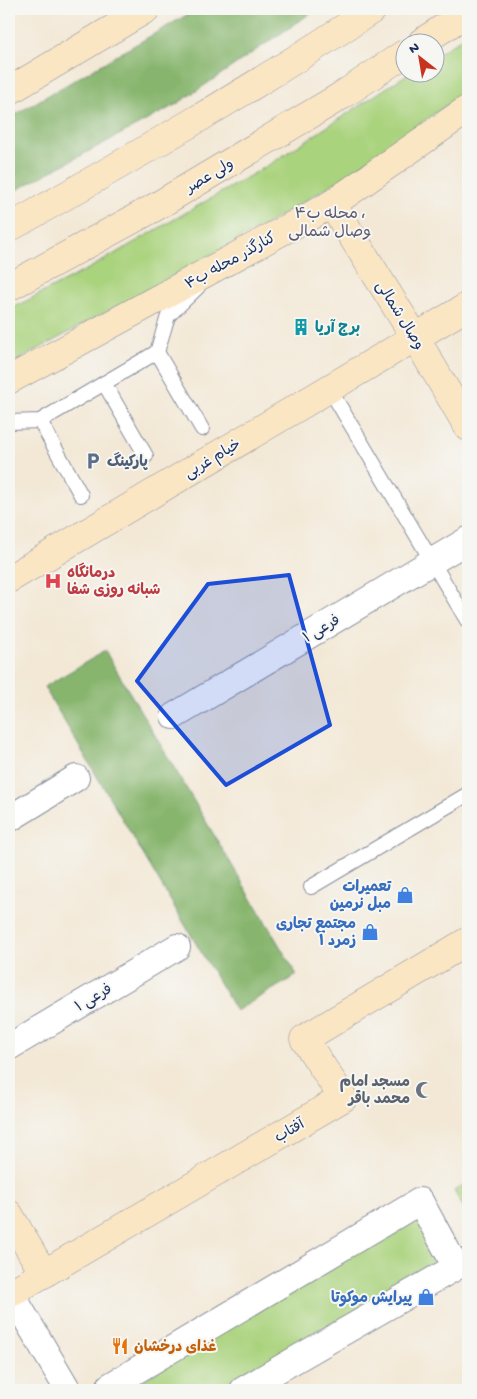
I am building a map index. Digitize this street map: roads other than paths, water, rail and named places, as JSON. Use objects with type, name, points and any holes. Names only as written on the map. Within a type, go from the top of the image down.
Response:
[{"type":"street","points":[[9,91],[146,9]]},
{"type":"street","points":[[9,228],[116,167],[304,55],[373,9]]},
{"type":"street","points":[[433,32],[451,15]]},
{"type":"street","name":"ولی عصر","points":[[9,287],[152,209],[341,96],[394,61]]},
{"type":"street","name":"کنارگذر محله ب۴","points":[[9,380],[332,204],[468,109]]},
{"type":"street","name":"وصال شمالی","points":[[332,204],[415,336],[468,428]]},
{"type":"street","name":"خیام غربی","points":[[9,579],[468,306]]},
{"type":"street","name":"فرعی ۱","points":[[174,716],[468,540]]},
{"type":"street","points":[[9,818],[76,778]]},
{"type":"street","name":"آفتاب","points":[[10,1294],[343,1098],[304,1039],[468,941]]},
{"type":"street","name":"فرعی ۱","points":[[9,1047],[177,947]]},
{"type":"street","points":[[106,1389],[420,1201],[456,1267],[243,1390]]},
{"type":"street","points":[[9,1214],[44,1274]]},
{"type":"street","points":[[10,1294],[68,1390]]},
{"type":"lane","points":[[9,422],[40,421],[157,352],[168,316],[219,266]]},
{"type":"lane","points":[[157,352],[202,429]]},
{"type":"lane","points":[[104,383],[146,456]]},
{"type":"lane","points":[[330,388],[468,622]]},
{"type":"lane","points":[[40,421],[81,495]]},
{"type":"lane","points":[[311,886],[468,794]]},
{"type":"place","name":"برج آریا","points":[[301,327]]},
{"type":"place","name":"پارکینگ","points":[[93,461]]},
{"type":"place","name":"درمانگاه شبانه روزی شفا","points":[[53,581]]},
{"type":"place","name":"تعمیرات مبل نرمین","points":[[405,895]]},
{"type":"place","name":"مجتمع تجاری زمرد ۱","points":[[370,932]]},
{"type":"place","name":"مسجد امام محمد باقر","points":[[424,1090]]},
{"type":"place","name":"پیرایش موکوتا","points":[[426,1297]]},
{"type":"place","name":"غذای درخشان","points":[[120,1346]]},
{"type":"district","name":"محله ب۴ ، وصال شمالی","points":[[330,221]]}]
